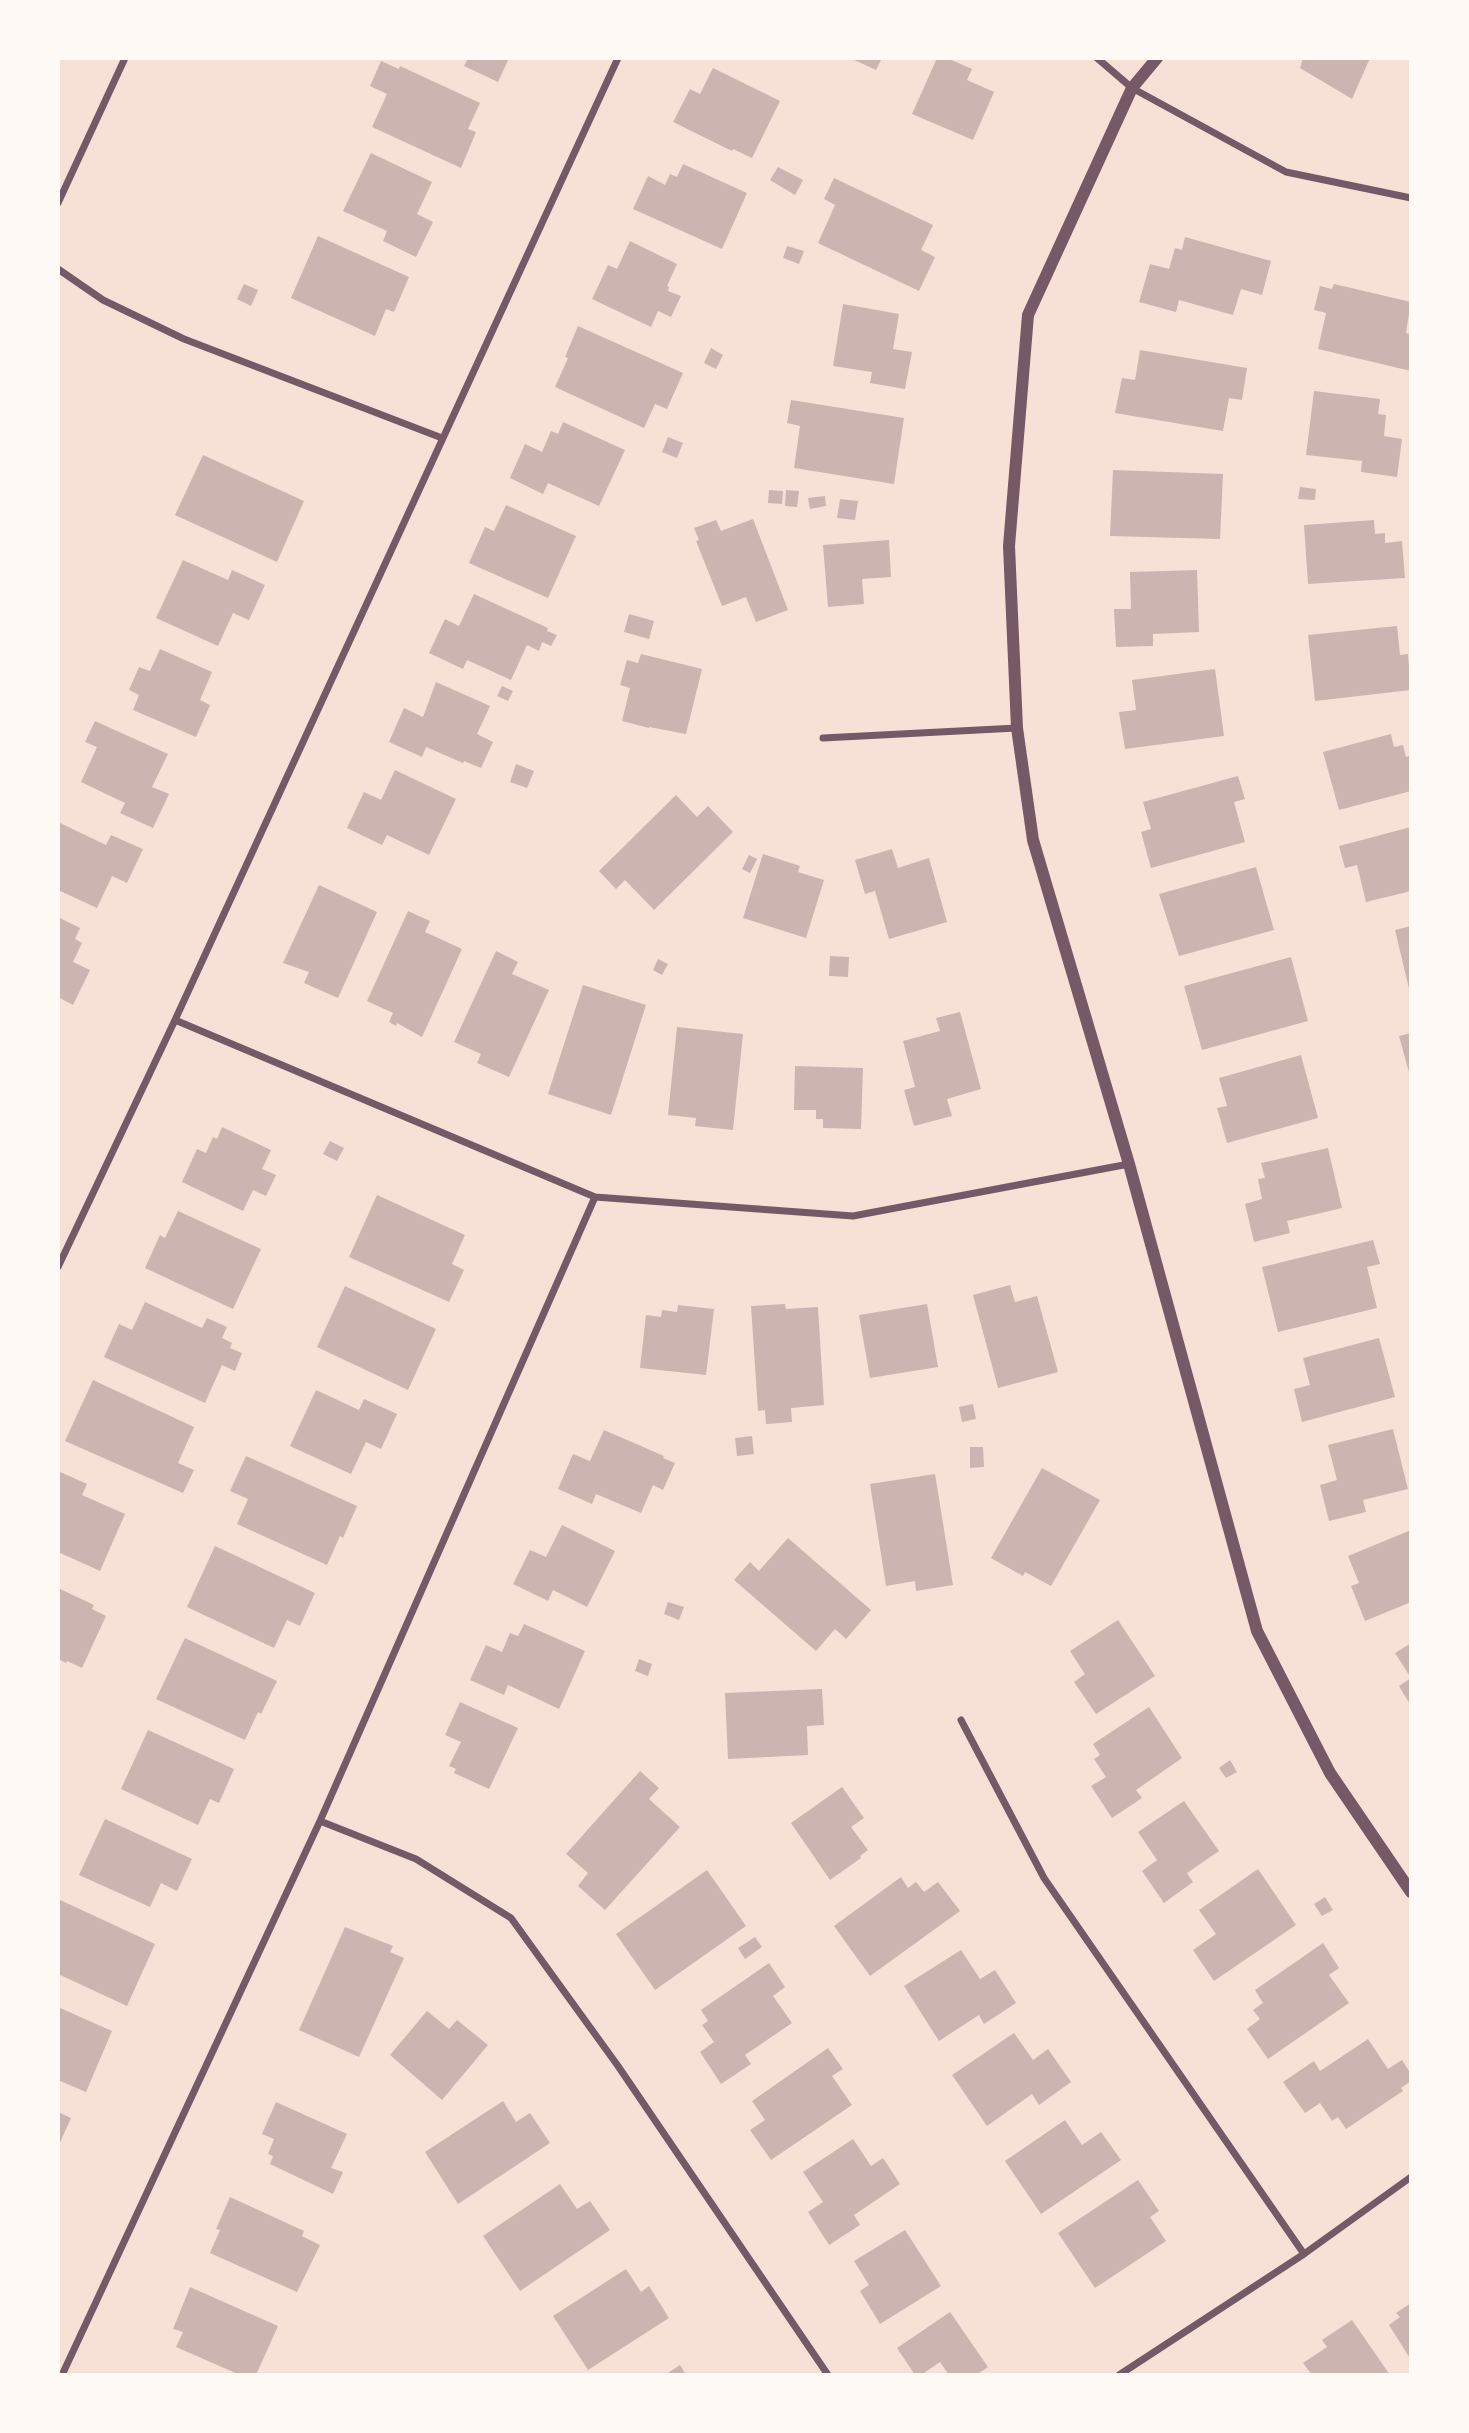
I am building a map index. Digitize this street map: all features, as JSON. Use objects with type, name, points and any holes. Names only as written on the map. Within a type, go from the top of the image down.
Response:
[{"type":"street","points":[[58,203],[125,58]]},
{"type":"street","points":[[58,1267],[175,1020],[618,58]]},
{"type":"street","points":[[1097,58],[1132,88],[1286,172],[1411,198]]},
{"type":"street","points":[[1157,58],[1132,88],[1028,315],[1009,546],[1017,728],[1033,840],[1129,1164],[1257,1631],[1331,1773],[1411,1892]]},
{"type":"street","points":[[58,269],[103,300],[184,339],[442,438]]},
{"type":"street","points":[[823,738],[1017,728]]},
{"type":"street","points":[[175,1020],[596,1197],[853,1216],[1129,1164]]},
{"type":"street","points":[[62,2375],[320,1821],[596,1197]]},
{"type":"street","points":[[961,1720],[1044,1878],[1304,2254]]},
{"type":"street","points":[[320,1821],[416,1859],[511,1918],[618,2066],[828,2375]]},
{"type":"street","points":[[1119,2375],[1304,2254],[1411,2178]]},
{"type":"building","points":[[468,58],[509,58],[498,82],[464,66]]},
{"type":"building","points":[[850,58],[882,58],[876,70]]},
{"type":"building","points":[[937,58],[947,58],[972,69],[967,80],[994,92],[973,140],[912,114]]},
{"type":"building","points":[[1303,58],[1370,58],[1352,99],[1300,68]]},
{"type":"building","points":[[381,61],[399,69],[400,66],[480,103],[468,129],[476,132],[461,168],[372,127],[387,94],[370,86]]},
{"type":"building","points":[[713,68],[780,101],[752,158],[673,122],[690,89],[700,94]]},
{"type":"building","points":[[371,153],[432,182],[417,214],[433,222],[416,257],[383,241],[387,231],[343,211]]},
{"type":"building","points":[[683,164],[747,193],[722,249],[633,209],[648,176],[665,185],[670,174],[677,177]]},
{"type":"building","points":[[778,167],[803,180],[795,195],[770,180]]},
{"type":"building","points":[[834,178],[933,225],[921,250],[935,257],[919,291],[818,243],[835,205],[824,199]]},
{"type":"building","points":[[318,236],[409,277],[394,312],[386,309],[375,336],[291,298]]},
{"type":"building","points":[[1185,237],[1271,261],[1262,295],[1241,289],[1233,315],[1179,300],[1176,312],[1139,302],[1150,264],[1169,269],[1175,248],[1182,250]]},
{"type":"building","points":[[630,241],[677,264],[667,286],[668,291],[681,296],[671,317],[658,311],[651,327],[592,299],[608,265],[617,269]]},
{"type":"building","points":[[787,246],[804,251],[799,264],[783,258]]},
{"type":"building","points":[[244,284],[258,290],[251,306],[237,299]]},
{"type":"building","points":[[1334,284],[1411,302],[1406,333],[1411,334],[1411,371],[1318,349],[1326,313],[1314,310],[1320,286],[1332,289]]},
{"type":"building","points":[[843,304],[899,314],[893,349],[912,352],[905,389],[870,383],[872,372],[833,366]]},
{"type":"building","points":[[578,326],[683,373],[667,409],[655,404],[644,428],[555,387]]},
{"type":"building","points":[[711,348],[723,355],[716,369],[704,363]]},
{"type":"building","points":[[1140,350],[1247,368],[1242,400],[1229,398],[1223,431],[1115,413],[1122,378],[1135,380]]},
{"type":"building","points":[[1314,391],[1380,399],[1378,414],[1386,415],[1384,436],[1402,439],[1397,477],[1361,472],[1362,461],[1306,455]]},
{"type":"building","points":[[791,400],[904,418],[894,484],[794,468],[800,426],[787,423]]},
{"type":"building","points":[[563,422],[625,450],[599,506],[548,483],[543,494],[510,478],[525,444],[542,452],[551,431],[558,434]]},
{"type":"building","points":[[668,437],[683,443],[677,458],[662,452]]},
{"type":"building","points":[[203,455],[304,501],[277,562],[175,515]]},
{"type":"building","points":[[1113,470],[1223,474],[1220,539],[1110,536]]},
{"type":"building","points":[[1300,487],[1316,489],[1315,500],[1298,499]]},
{"type":"building","points":[[769,490],[783,491],[782,504],[768,503]]},
{"type":"building","points":[[786,490],[799,491],[797,507],[785,506]]},
{"type":"building","points":[[825,496],[826,506],[810,509],[808,498]]},
{"type":"building","points":[[840,499],[858,501],[855,520],[837,518]]},
{"type":"building","points":[[506,505],[576,536],[548,598],[469,563],[485,527],[494,531]]},
{"type":"building","points":[[753,519],[788,610],[756,622],[746,597],[722,606],[696,541],[699,540],[694,528],[716,520],[721,531]]},
{"type":"building","points":[[1374,520],[1375,534],[1385,533],[1385,543],[1402,541],[1405,578],[1308,584],[1304,525]]},
{"type":"building","points":[[889,540],[891,577],[862,579],[864,604],[828,607],[823,545]]},
{"type":"building","points":[[183,560],[228,580],[232,570],[265,585],[249,620],[233,613],[218,646],[156,618]]},
{"type":"building","points":[[1197,570],[1199,632],[1153,634],[1153,646],[1116,647],[1114,609],[1131,609],[1130,572]]},
{"type":"building","points":[[474,594],[548,628],[547,631],[557,635],[551,646],[542,642],[539,651],[527,645],[511,680],[467,660],[463,669],[429,653],[445,619],[459,626]]},
{"type":"building","points":[[629,614],[654,621],[649,639],[624,632]]},
{"type":"building","points":[[1397,626],[1400,655],[1408,654],[1411,690],[1315,701],[1308,635]]},
{"type":"building","points":[[160,649],[212,672],[200,700],[210,705],[196,737],[133,710],[139,695],[129,690],[139,667],[150,671]]},
{"type":"building","points":[[641,654],[702,669],[686,734],[622,721],[630,688],[620,685],[627,660],[638,663]]},
{"type":"building","points":[[1215,669],[1224,736],[1125,749],[1119,712],[1136,710],[1132,680]]},
{"type":"building","points":[[436,682],[490,706],[477,734],[493,742],[481,768],[426,747],[422,757],[389,742],[404,708],[423,717]]},
{"type":"building","points":[[502,686],[513,691],[508,701],[497,696]]},
{"type":"building","points":[[95,721],[168,754],[152,787],[169,794],[153,828],[120,813],[125,803],[81,782],[97,747],[85,742]]},
{"type":"building","points":[[1391,734],[1394,747],[1403,745],[1406,757],[1411,755],[1411,791],[1339,810],[1323,752]]},
{"type":"building","points":[[516,764],[534,771],[527,788],[510,782]]},
{"type":"building","points":[[395,770],[456,799],[429,855],[387,835],[382,845],[347,828],[364,792],[381,800]]},
{"type":"building","points":[[1238,776],[1245,799],[1234,802],[1245,842],[1151,868],[1141,832],[1151,829],[1143,802]]},
{"type":"building","points":[[676,795],[697,817],[708,806],[733,832],[654,910],[625,880],[616,889],[599,871]]},
{"type":"building","points":[[58,822],[106,845],[111,835],[143,849],[127,883],[112,876],[97,908],[58,890]]},
{"type":"building","points":[[1411,827],[1411,891],[1366,902],[1357,865],[1345,868],[1339,846]]},
{"type":"building","points":[[892,849],[898,868],[929,858],[947,922],[889,939],[875,891],[865,894],[855,860]]},
{"type":"building","points":[[763,854],[800,866],[798,872],[824,880],[806,938],[743,918]]},
{"type":"building","points":[[749,855],[757,859],[750,873],[742,869]]},
{"type":"building","points":[[1256,867],[1274,930],[1179,956],[1159,894]]},
{"type":"building","points":[[319,885],[377,912],[338,998],[304,983],[309,972],[283,963]]},
{"type":"building","points":[[408,911],[430,921],[425,932],[462,949],[422,1037],[397,1023],[396,1026],[389,1022],[393,1013],[367,1001]]},
{"type":"building","points":[[58,917],[80,928],[75,939],[82,943],[73,962],[90,970],[73,1005],[58,997]]},
{"type":"building","points":[[1411,926],[1411,993],[1410,993],[1395,930]]},
{"type":"building","points":[[496,951],[518,962],[512,974],[549,990],[509,1077],[477,1063],[481,1054],[454,1042]]},
{"type":"building","points":[[830,956],[849,957],[848,977],[829,976]]},
{"type":"building","points":[[1291,957],[1308,1021],[1202,1050],[1184,986]]},
{"type":"building","points":[[658,959],[668,964],[662,975],[653,970]]},
{"type":"building","points":[[583,985],[646,1005],[611,1115],[548,1094]]},
{"type":"building","points":[[960,1012],[981,1089],[947,1099],[952,1116],[914,1126],[904,1090],[915,1087],[903,1041],[940,1031],[936,1018]]},
{"type":"building","points":[[677,1027],[743,1034],[733,1130],[695,1126],[696,1118],[668,1115]]},
{"type":"building","points":[[1411,1033],[1411,1076],[1410,1076],[1399,1036]]},
{"type":"building","points":[[1301,1055],[1318,1118],[1227,1143],[1217,1108],[1227,1106],[1219,1078]]},
{"type":"building","points":[[795,1066],[863,1068],[861,1129],[823,1128],[823,1119],[816,1119],[816,1110],[794,1110]]},
{"type":"building","points":[[222,1127],[271,1150],[262,1169],[276,1175],[266,1196],[253,1190],[243,1211],[182,1182],[197,1149],[206,1153],[213,1137],[217,1139]]},
{"type":"building","points":[[330,1141],[344,1148],[337,1161],[323,1154]]},
{"type":"building","points":[[1328,1148],[1342,1208],[1287,1221],[1290,1233],[1254,1242],[1245,1204],[1262,1199],[1258,1179],[1265,1178],[1261,1163]]},
{"type":"building","points":[[377,1195],[465,1235],[452,1264],[464,1270],[449,1302],[349,1257]]},
{"type":"building","points":[[178,1211],[261,1249],[233,1309],[145,1268],[160,1235],[165,1238]]},
{"type":"building","points":[[1373,1240],[1380,1264],[1367,1267],[1377,1308],[1278,1332],[1262,1267]]},
{"type":"building","points":[[1010,1285],[1015,1302],[1037,1296],[1058,1372],[998,1388],[973,1295]]},
{"type":"building","points":[[345,1286],[436,1329],[408,1390],[317,1347]]},
{"type":"building","points":[[145,1302],[202,1328],[207,1318],[227,1327],[222,1338],[232,1343],[230,1348],[242,1353],[235,1371],[222,1365],[205,1403],[104,1357],[119,1324],[132,1330]]},
{"type":"building","points":[[785,1304],[786,1309],[818,1307],[824,1405],[791,1408],[792,1422],[766,1424],[765,1410],[758,1411],[751,1306]]},
{"type":"building","points":[[927,1304],[938,1367],[870,1378],[859,1315]]},
{"type":"building","points":[[678,1305],[714,1309],[706,1375],[640,1368],[646,1315],[661,1317],[662,1310],[677,1312]]},
{"type":"building","points":[[1379,1338],[1395,1397],[1302,1422],[1294,1389],[1310,1385],[1303,1358]]},
{"type":"building","points":[[93,1380],[194,1427],[178,1463],[194,1470],[183,1493],[65,1441]]},
{"type":"building","points":[[316,1390],[359,1410],[364,1399],[397,1414],[381,1449],[366,1442],[351,1474],[290,1446]]},
{"type":"building","points":[[973,1404],[976,1419],[962,1422],[959,1407]]},
{"type":"building","points":[[1393,1429],[1408,1489],[1363,1500],[1366,1512],[1329,1521],[1320,1485],[1337,1480],[1328,1445]]},
{"type":"building","points":[[604,1430],[675,1463],[663,1490],[653,1485],[641,1513],[596,1494],[592,1504],[558,1489],[573,1454],[590,1461]]},
{"type":"building","points":[[752,1436],[754,1454],[737,1456],[735,1438]]},
{"type":"building","points":[[970,1447],[983,1447],[984,1467],[970,1468]]},
{"type":"building","points":[[246,1456],[357,1506],[327,1565],[237,1524],[248,1499],[230,1491]]},
{"type":"building","points":[[1042,1468],[1100,1500],[1051,1586],[1025,1572],[1023,1576],[991,1558]]},
{"type":"building","points":[[58,1471],[87,1484],[82,1495],[125,1514],[100,1571],[58,1552]]},
{"type":"building","points":[[935,1474],[953,1585],[916,1591],[915,1581],[886,1586],[870,1484]]},
{"type":"building","points":[[562,1525],[615,1551],[587,1607],[553,1590],[548,1601],[513,1584],[530,1550],[546,1557]]},
{"type":"building","points":[[1411,1530],[1411,1602],[1365,1621],[1351,1586],[1359,1583],[1348,1556]]},
{"type":"building","points":[[788,1538],[871,1610],[846,1639],[835,1629],[816,1651],[734,1580],[750,1562],[759,1571]]},
{"type":"building","points":[[215,1546],[315,1593],[300,1626],[287,1620],[274,1648],[187,1607]]},
{"type":"building","points":[[58,1588],[94,1605],[92,1609],[106,1616],[82,1668],[58,1659]]},
{"type":"building","points":[[668,1602],[684,1607],[679,1620],[664,1614]]},
{"type":"building","points":[[1118,1620],[1155,1676],[1096,1714],[1074,1682],[1085,1674],[1070,1651]]},
{"type":"building","points":[[524,1624],[585,1651],[559,1709],[508,1685],[504,1695],[470,1680],[486,1645],[502,1652],[510,1633],[518,1636]]},
{"type":"building","points":[[185,1638],[277,1681],[245,1740],[156,1699]]},
{"type":"building","points":[[1411,1643],[1411,1678],[1395,1653]]},
{"type":"building","points":[[639,1659],[652,1664],[648,1676],[635,1671]]},
{"type":"building","points":[[1411,1678],[1411,1706],[1399,1686]]},
{"type":"building","points":[[822,1689],[824,1725],[807,1726],[808,1755],[728,1759],[725,1693]]},
{"type":"building","points":[[460,1702],[518,1728],[489,1789],[454,1773],[456,1769],[449,1766],[461,1742],[445,1735]]},
{"type":"building","points":[[1149,1707],[1182,1758],[1136,1790],[1142,1798],[1112,1818],[1091,1786],[1106,1777],[1094,1759],[1100,1755],[1093,1744]]},
{"type":"building","points":[[148,1730],[234,1769],[219,1803],[210,1799],[198,1825],[121,1789]]},
{"type":"building","points":[[1230,1760],[1237,1772],[1226,1778],[1219,1768]]},
{"type":"building","points":[[640,1771],[659,1788],[649,1799],[680,1827],[605,1910],[578,1886],[588,1873],[566,1854]]},
{"type":"building","points":[[842,1787],[864,1818],[851,1827],[868,1850],[830,1880],[791,1823]]},
{"type":"building","points":[[1184,1801],[1219,1851],[1187,1873],[1193,1882],[1164,1903],[1142,1871],[1157,1860],[1138,1832]]},
{"type":"building","points":[[105,1819],[192,1859],[177,1891],[161,1883],[150,1907],[79,1875]]},
{"type":"building","points":[[1258,1869],[1296,1925],[1214,1981],[1193,1950],[1216,1934],[1199,1910]]},
{"type":"building","points":[[707,1870],[746,1926],[655,1990],[616,1934]]},
{"type":"building","points":[[901,1877],[908,1888],[916,1882],[924,1892],[938,1882],[960,1911],[870,1976],[834,1926]]},
{"type":"building","points":[[1325,1897],[1333,1910],[1322,1916],[1314,1904]]},
{"type":"building","points":[[58,1899],[155,1944],[127,2006],[58,1974]]},
{"type":"building","points":[[345,1927],[393,1946],[390,1952],[404,1958],[359,2057],[299,2030]]},
{"type":"building","points":[[755,1937],[762,1947],[745,1959],[738,1948]]},
{"type":"building","points":[[1323,1943],[1339,1968],[1329,1975],[1349,2003],[1268,2059],[1247,2029],[1260,2019],[1253,2010],[1263,2003],[1255,1990]]},
{"type":"building","points":[[961,1950],[980,1979],[995,1970],[1016,2003],[984,2024],[979,2015],[939,2041],[904,1986]]},
{"type":"building","points":[[769,1963],[785,1987],[773,1996],[792,2023],[745,2055],[751,2064],[721,2084],[700,2052],[714,2042],[702,2025],[708,2021],[701,2010]]},
{"type":"building","points":[[58,2007],[112,2031],[86,2092],[58,2080]]},
{"type":"building","points":[[427,2011],[449,2029],[457,2020],[488,2045],[442,2100],[390,2055]]},
{"type":"building","points":[[1014,2033],[1033,2060],[1048,2049],[1071,2082],[1039,2105],[1032,2094],[987,2126],[952,2075]]},
{"type":"building","points":[[1368,2039],[1388,2069],[1402,2060],[1411,2074],[1411,2081],[1401,2088],[1403,2091],[1346,2129],[1338,2117],[1332,2121],[1320,2103],[1305,2113],[1283,2082],[1314,2061],[1320,2071]]},
{"type":"building","points":[[828,2048],[843,2069],[832,2076],[852,2105],[771,2160],[750,2130],[765,2120],[752,2101]]},
{"type":"building","points":[[503,2101],[516,2122],[530,2113],[550,2143],[458,2204],[425,2152]]},
{"type":"building","points":[[276,2102],[347,2134],[331,2168],[343,2172],[333,2194],[270,2164],[273,2156],[268,2154],[274,2139],[262,2134]]},
{"type":"building","points":[[58,2112],[71,2118],[58,2147]]},
{"type":"building","points":[[1065,2120],[1082,2145],[1101,2132],[1121,2160],[1041,2214],[1005,2161]]},
{"type":"building","points":[[853,2139],[871,2166],[883,2158],[900,2184],[854,2215],[860,2225],[829,2245],[808,2212],[823,2202],[803,2172]]},
{"type":"building","points":[[1138,2180],[1159,2211],[1150,2217],[1166,2241],[1095,2288],[1058,2233]]},
{"type":"building","points":[[560,2184],[577,2209],[590,2201],[610,2230],[520,2291],[483,2236]]},
{"type":"building","points":[[230,2197],[304,2231],[302,2236],[320,2245],[297,2292],[210,2253],[220,2230],[216,2229]]},
{"type":"building","points":[[905,2230],[941,2286],[880,2324],[860,2291],[869,2285],[854,2261]]},
{"type":"building","points":[[626,2269],[641,2292],[649,2286],[669,2318],[588,2370],[553,2316]]},
{"type":"building","points":[[190,2287],[278,2326],[256,2375],[240,2375],[176,2347],[183,2332],[173,2329]]},
{"type":"building","points":[[1411,2303],[1411,2360],[1389,2325],[1400,2317],[1396,2313]]},
{"type":"building","points":[[950,2312],[988,2367],[976,2375],[949,2375],[940,2362],[921,2375],[915,2375],[897,2348]]},
{"type":"building","points":[[1352,2320],[1390,2375],[1312,2375],[1303,2363],[1327,2347],[1322,2340]]},
{"type":"building","points":[[680,2365],[686,2375],[665,2375]]}]
